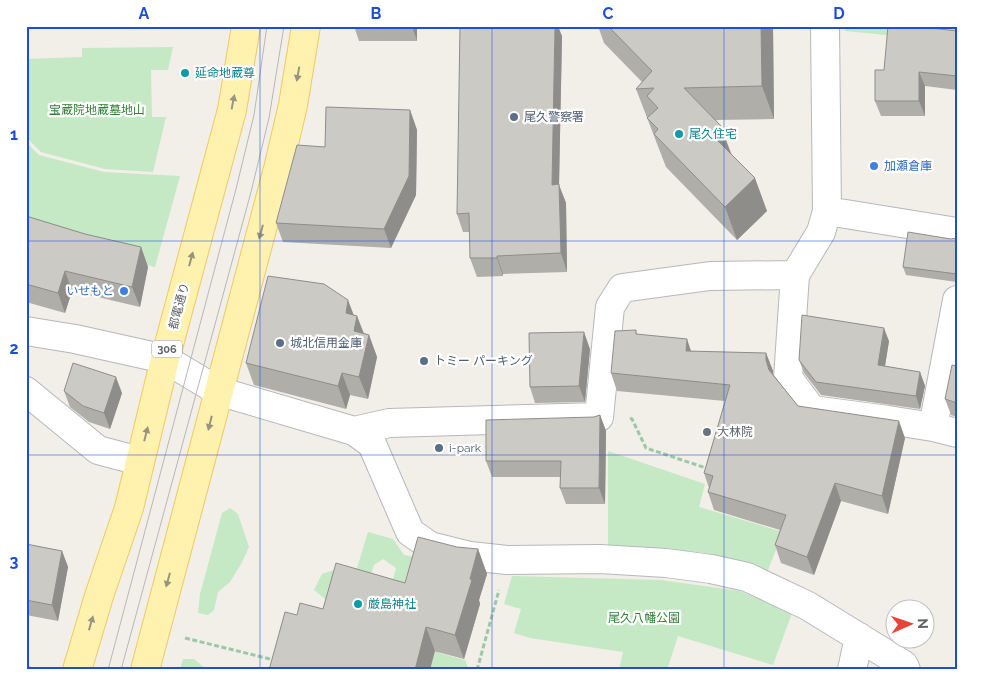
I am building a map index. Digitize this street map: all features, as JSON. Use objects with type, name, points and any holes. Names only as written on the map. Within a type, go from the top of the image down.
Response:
[{"type":"main road","name":"都電通り","points":[[77,670],[99,596],[129,508],[165,359],[232,110],[246,26]]},
{"type":"main road","points":[[145,670],[279,165],[293,105],[306,26]]},
{"type":"street","points":[[825,26],[827,211],[821,232],[795,275],[788,378],[812,410],[945,430],[957,300]]},
{"type":"street","points":[[827,211],[957,232]]},
{"type":"street","points":[[354,432],[390,424],[599,417],[610,308],[622,288],[710,276],[795,275]]},
{"type":"street","points":[[26,331],[76,339],[165,359],[218,391],[354,432],[372,444],[410,532],[430,546],[470,556],[507,560],[600,559],[666,563],[711,569],[747,577],[808,606],[904,665],[906,670]]},
{"type":"street","points":[[26,391],[98,450],[140,461]]},
{"type":"street","points":[[852,670],[859,637]]},
{"type":"path","points":[[599,417],[632,419],[646,448],[710,469]]},
{"type":"path","points":[[477,670],[507,560]]},
{"type":"path","points":[[180,636],[281,662]]},
{"type":"green space","points":[[845,26],[957,26],[957,42],[845,31]]},
{"type":"green space","name":"宝蔵院地蔵墓地山","points":[[173,47],[168,70],[151,70],[152,117],[166,117],[153,172],[105,169],[41,152],[26,137],[26,59],[82,57],[82,48]]},
{"type":"green space","points":[[26,142],[39,155],[104,172],[180,176],[155,267],[26,231]]},
{"type":"green space","points":[[608,451],[705,484],[699,507],[783,532],[768,570],[701,552],[608,547]]},
{"type":"green space","points":[[230,508],[238,514],[249,547],[230,582],[218,592],[214,610],[208,615],[198,613],[200,594],[222,513]]},
{"type":"green space","points":[[368,532],[393,539],[404,555],[423,559],[416,586],[390,590],[396,568],[383,559],[374,565],[367,587],[325,599],[314,590],[322,574],[337,569],[357,568]]},
{"type":"green space","name":"尾久八幡公園","points":[[512,576],[661,580],[740,591],[792,613],[773,665],[678,636],[667,670],[619,670],[623,652],[530,638],[514,633],[521,609],[504,604]]},
{"type":"green space","points":[[357,632],[439,650],[439,653],[465,660],[469,670],[407,670]]},
{"type":"green space","points":[[183,659],[194,659],[207,670],[180,670]]},
{"type":"building","points":[[460,26],[555,26],[552,185],[559,184],[561,253],[470,258],[469,213],[457,214]]},
{"type":"building","name":"尾久住宅","points":[[608,26],[761,26],[762,86],[684,88],[721,126],[712,135],[755,178],[725,207],[654,134],[658,129],[647,118],[658,108],[647,96],[654,88],[636,89],[652,71]]},
{"type":"building","points":[[888,26],[913,26],[957,31],[957,76],[919,72],[919,101],[875,101],[875,70],[884,70]]},
{"type":"building","points":[[326,107],[410,110],[409,176],[384,229],[276,223],[297,145],[325,147]]},
{"type":"building","points":[[26,216],[85,234],[141,247],[132,287],[65,271],[58,293],[26,284]]},
{"type":"building","points":[[908,232],[951,239],[957,238],[957,274],[903,267]]},
{"type":"building","points":[[268,276],[324,284],[348,300],[346,313],[357,316],[354,331],[369,335],[359,377],[342,373],[338,386],[246,363]]},
{"type":"building","points":[[802,315],[884,328],[878,365],[920,372],[916,396],[816,382],[799,360]]},
{"type":"building","points":[[636,330],[636,334],[687,339],[686,351],[766,353],[769,370],[798,406],[899,421],[882,496],[835,483],[807,557],[775,545],[786,515],[708,492],[713,476],[704,473],[730,385],[611,373],[615,331]]},
{"type":"building","points":[[584,332],[579,386],[530,387],[529,333]]},
{"type":"building","points":[[73,363],[116,377],[104,413],[83,406],[64,391]]},
{"type":"building","points":[[952,365],[957,366],[957,403],[945,399]]},
{"type":"building","points":[[600,415],[599,488],[560,488],[561,461],[486,461],[486,420],[594,417]]},
{"type":"building","points":[[418,537],[457,547],[478,549],[470,579],[472,580],[455,635],[426,627],[415,670],[269,670],[285,612],[297,615],[300,603],[323,609],[336,563],[405,583]]},
{"type":"building","points":[[26,544],[62,551],[52,605],[26,600]]},
{"type":"building","points":[[26,666],[33,668],[33,670],[26,670]]},
{"type":"tram line","points":[[108,670],[236,189],[254,115],[267,26]]},
{"type":"tram line","points":[[121,670],[251,192],[269,118],[284,26]]},
{"type":"place","name":"延命地蔵尊","points":[[185,73]]},
{"type":"place","name":"尾久警察署","points":[[514,117]]},
{"type":"place","name":"尾久住宅","points":[[679,134]]},
{"type":"place","name":"加瀬倉庫","points":[[874,166]]},
{"type":"place","name":"いせもと","points":[[124,291]]},
{"type":"place","name":"城北信用金庫","points":[[280,343]]},
{"type":"place","name":"トミー パーキング","points":[[424,361]]},
{"type":"place","name":"大林院","points":[[707,432]]},
{"type":"place","name":"i-park","points":[[439,448]]},
{"type":"place","name":"厳島神社","points":[[358,604]]}]
